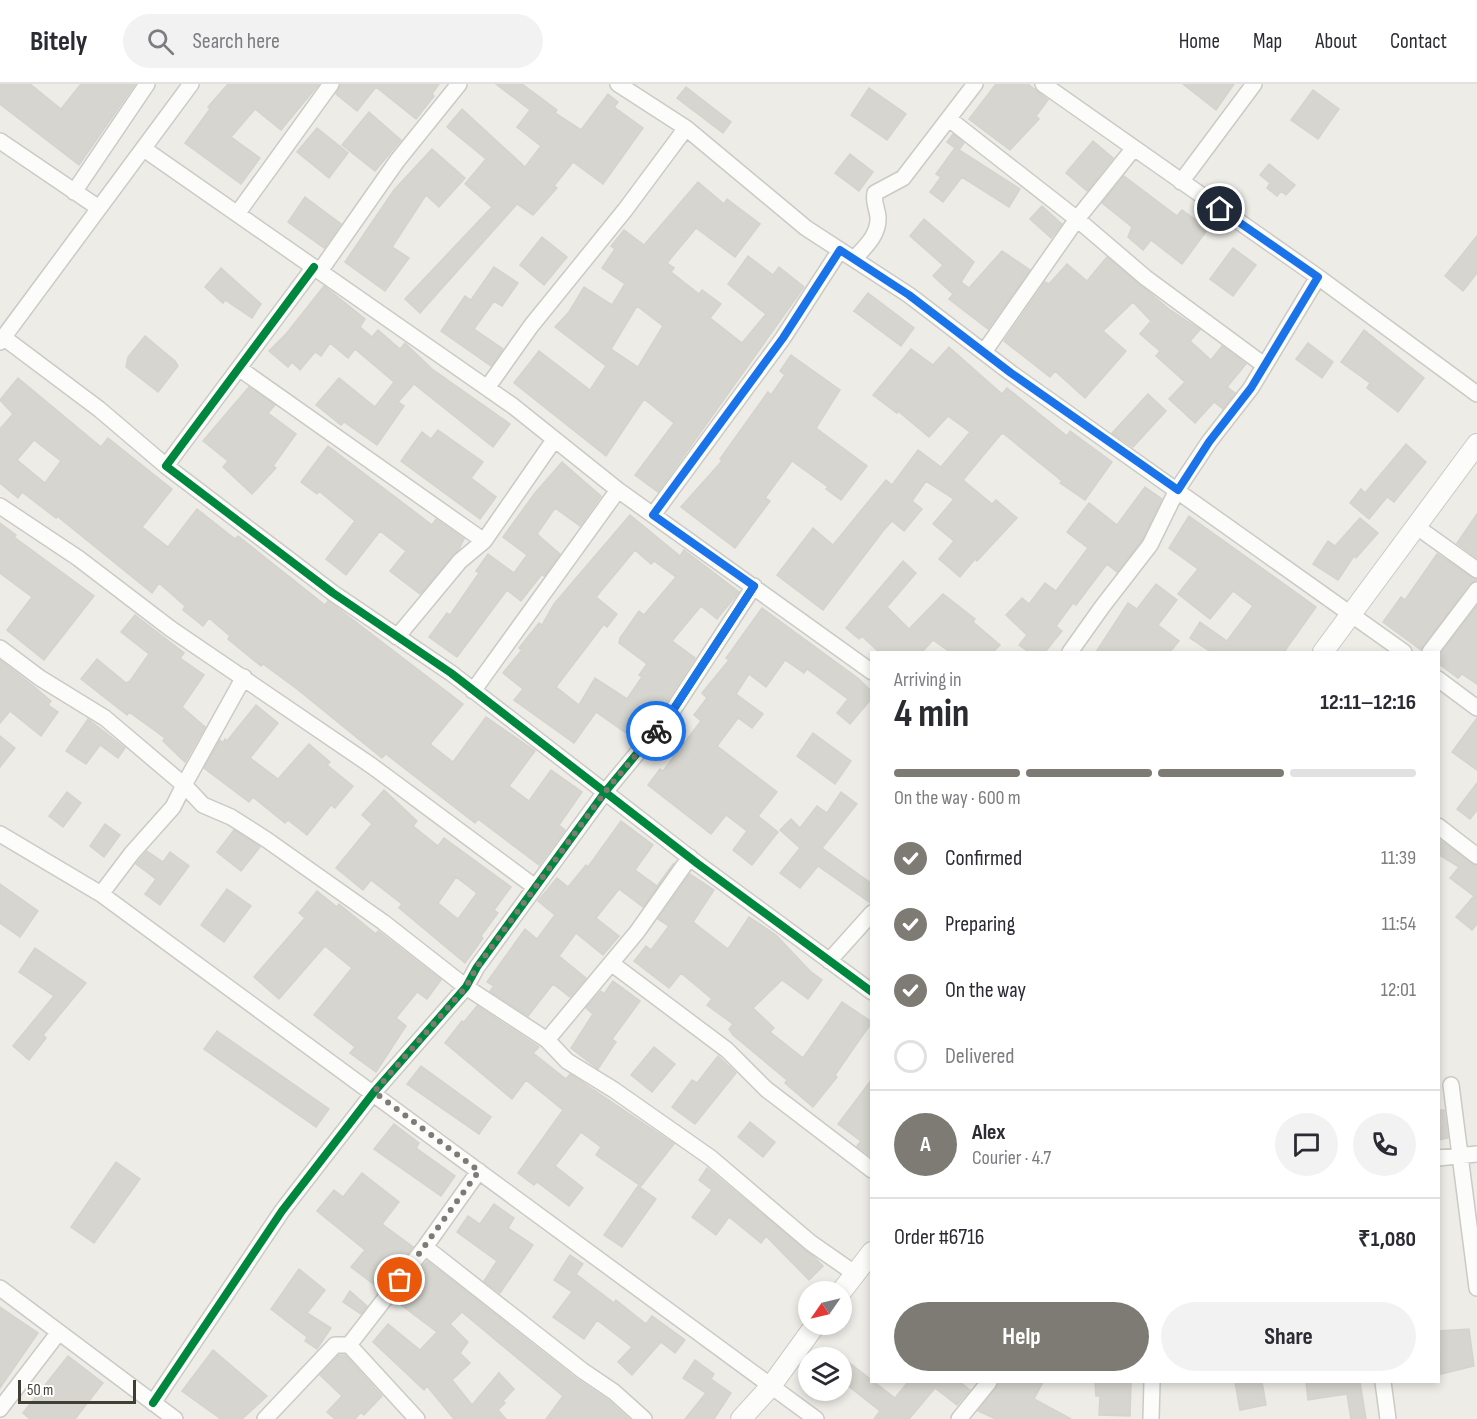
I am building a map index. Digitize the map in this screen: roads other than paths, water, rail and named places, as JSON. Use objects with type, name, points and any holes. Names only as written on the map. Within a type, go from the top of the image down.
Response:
[{"type":"street","points":[[74,192],[147,84]]},
{"type":"street","points":[[191,84],[2,339],[99,410],[166,466],[333,593],[472,691],[690,858],[870,991]]},
{"type":"street","points":[[237,214],[331,84]]},
{"type":"street","points":[[166,466],[397,161],[459,84]]},
{"type":"street","points":[[618,84],[686,128],[806,228],[909,295],[984,352],[1403,651]]},
{"type":"street","points":[[854,259],[869,243],[878,227],[878,214],[873,203],[875,193],[903,178],[975,84]]},
{"type":"street","points":[[1043,84],[1318,277],[1477,394]]},
{"type":"street","points":[[1181,182],[1254,84]]},
{"type":"street","points":[[949,119],[1077,219],[1146,278],[1264,365]]},
{"type":"street","points":[[487,388],[531,326],[626,210],[686,128]]},
{"type":"street","points":[[0,141],[93,204]]},
{"type":"street","points":[[984,352],[1077,219],[1134,148]]},
{"type":"street","points":[[144,149],[487,388],[618,490],[870,671]]},
{"type":"street","points":[[653,515],[783,338],[840,250]]},
{"type":"street","points":[[1071,651],[1102,606],[1150,545],[1178,490],[1264,365],[1318,277]]},
{"type":"street","points":[[240,369],[484,541]]},
{"type":"street","points":[[397,637],[460,561],[484,541],[554,440]]},
{"type":"street","points":[[1324,651],[1477,444]]},
{"type":"street","points":[[472,691],[618,490]]},
{"type":"street","points":[[0,506],[78,558],[171,629],[372,766],[535,887]]},
{"type":"street","points":[[1417,527],[1477,570]]},
{"type":"street","points":[[153,1403],[282,1211],[374,1092],[466,987],[477,967],[605,792],[673,710],[754,586]]},
{"type":"street","points":[[1431,651],[1477,590]]},
{"type":"street","points":[[0,648],[40,678],[105,718],[184,785],[203,805],[231,817],[267,840],[382,922],[466,987],[547,1040],[567,1061],[614,1090],[711,1158],[811,1243],[854,1273]]},
{"type":"street","points":[[101,894],[132,853],[173,807],[244,677]]},
{"type":"street","points":[[1440,680],[1477,708]]},
{"type":"street","points":[[1440,828],[1477,856]]},
{"type":"street","points":[[0,834],[101,894],[291,1035],[374,1092],[654,1302],[816,1419]]},
{"type":"street","points":[[547,1040],[637,932],[690,858]]},
{"type":"street","points":[[829,961],[870,915]]},
{"type":"street","points":[[611,963],[728,1050],[766,1089],[870,1168]]},
{"type":"street","points":[[1451,1085],[1477,1288]]},
{"type":"street","points":[[1440,1158],[1477,1154]]},
{"type":"street","points":[[349,1345],[426,1247],[479,1171]]},
{"type":"street","points":[[426,1247],[583,1371],[614,1392],[644,1419]]},
{"type":"street","points":[[849,1281],[870,1254]]},
{"type":"street","points":[[0,1288],[175,1419]]},
{"type":"street","points":[[0,1409],[59,1332]]},
{"type":"street","points":[[741,1419],[771,1386],[808,1335]]},
{"type":"street","points":[[265,1419],[335,1345],[349,1345],[417,1419]]},
{"type":"street","points":[[959,1419],[988,1383]]},
{"type":"street","points":[[1151,1419],[1152,1383]]},
{"type":"street","points":[[1383,1383],[1388,1419]]}]
